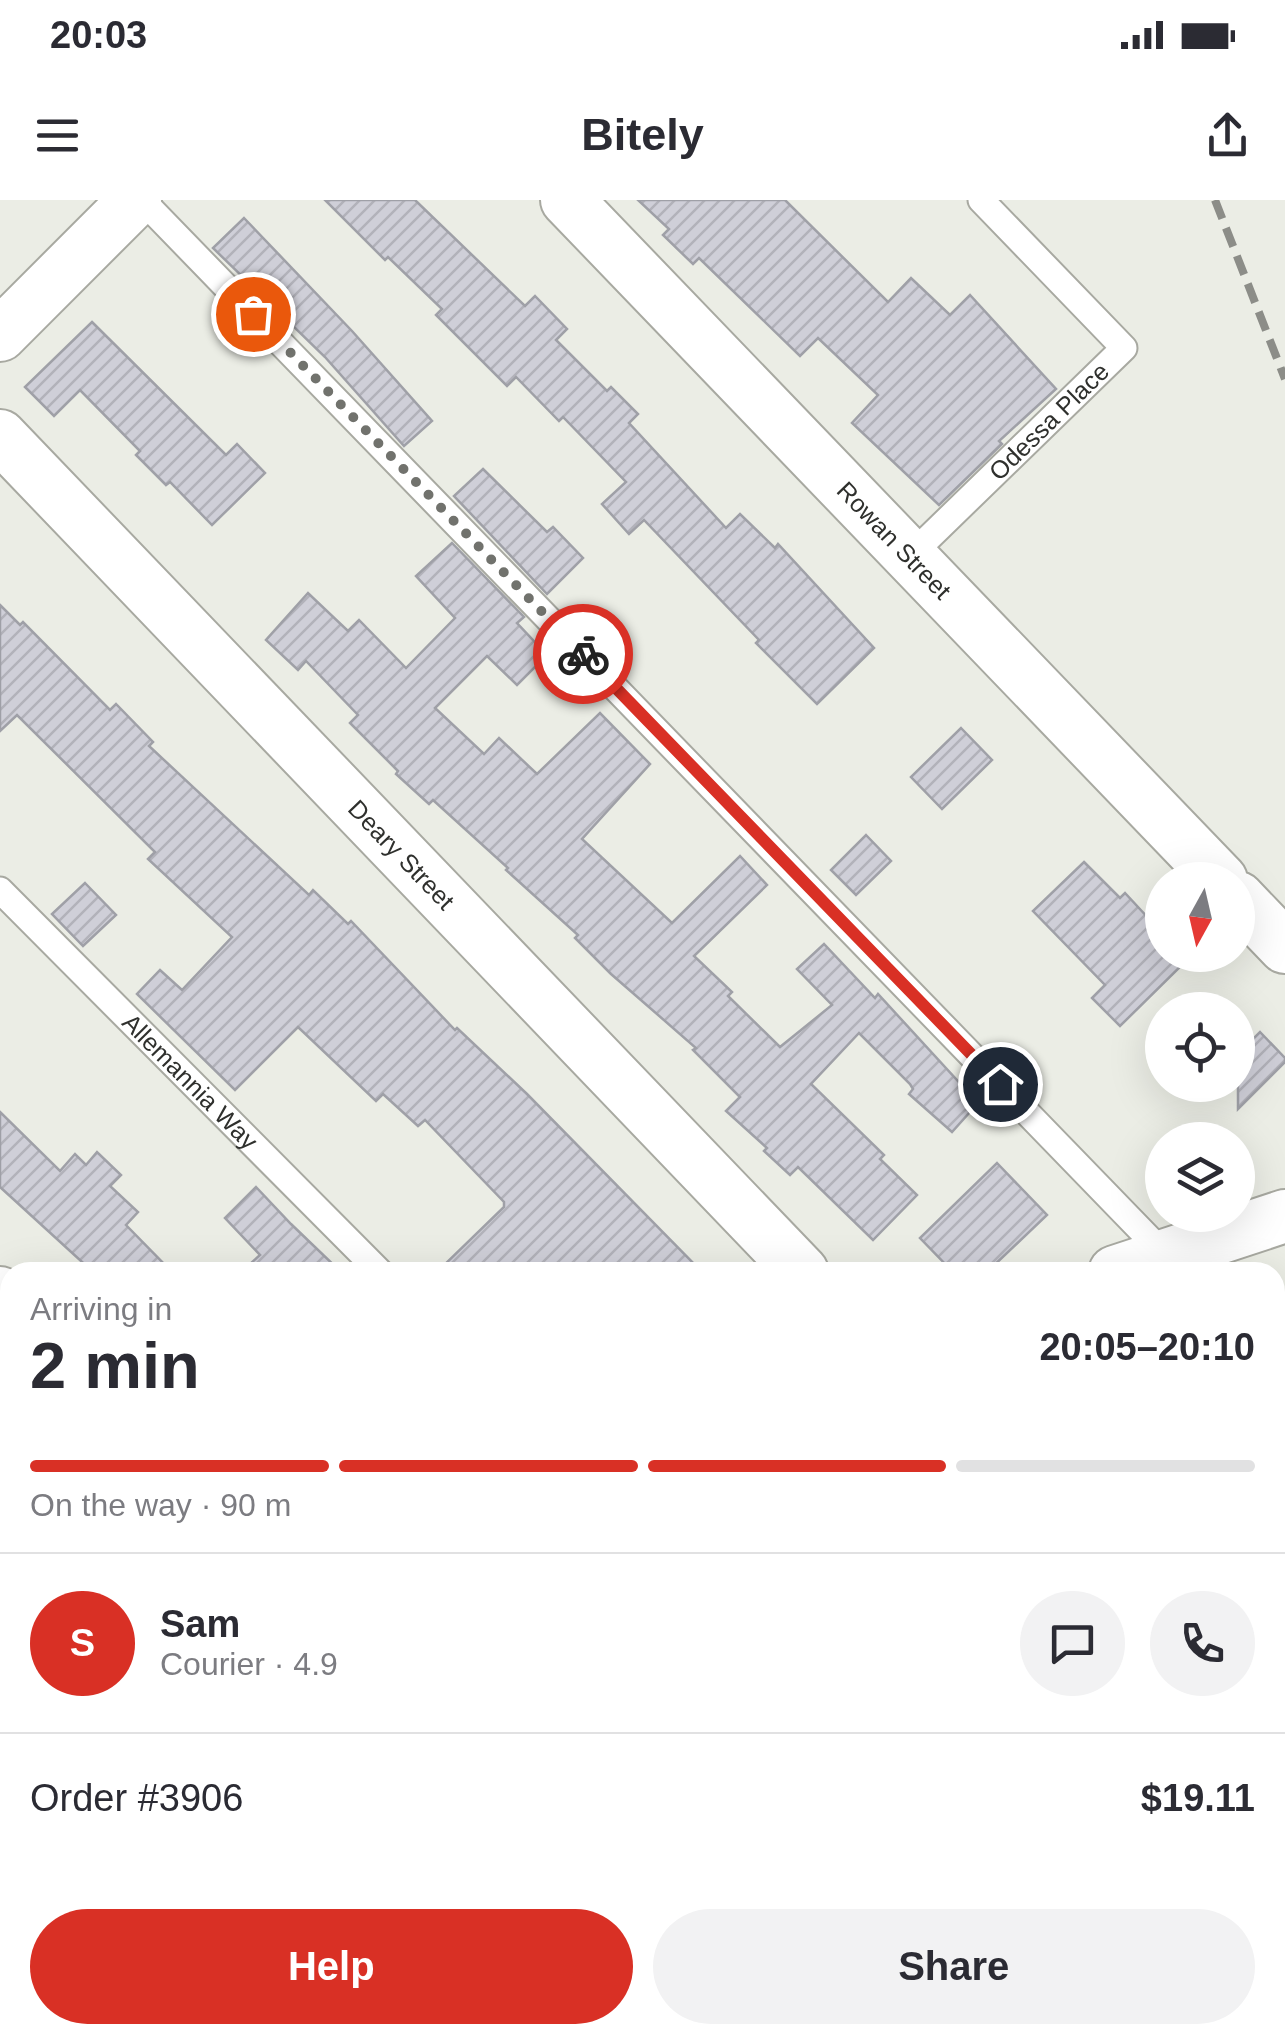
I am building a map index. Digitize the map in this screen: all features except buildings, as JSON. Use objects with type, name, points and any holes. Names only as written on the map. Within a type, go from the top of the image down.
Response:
[{"type":"street","points":[[0,334],[139,200]]},
{"type":"street","name":"Rowan Street","points":[[568,200],[1204,862]]},
{"type":"street","name":"Deary Street","points":[[0,436],[792,1262]]},
{"type":"street","points":[[1255,916],[1285,947]]},
{"type":"street","points":[[1178,1262],[1285,1216]]},
{"type":"lane","points":[[139,200],[1171,1262]]},
{"type":"lane","name":"Odessa Place","points":[[911,555],[1124,348],[981,200]]},
{"type":"lane","name":"Allemannia Way","points":[[0,890],[370,1262]]},
{"type":"railway","points":[[1215,200],[1285,379]]},
{"type":"way so far","points":[[253,314],[583,654]]},
{"type":"route","points":[[583,654],[1000,1084]]}]
